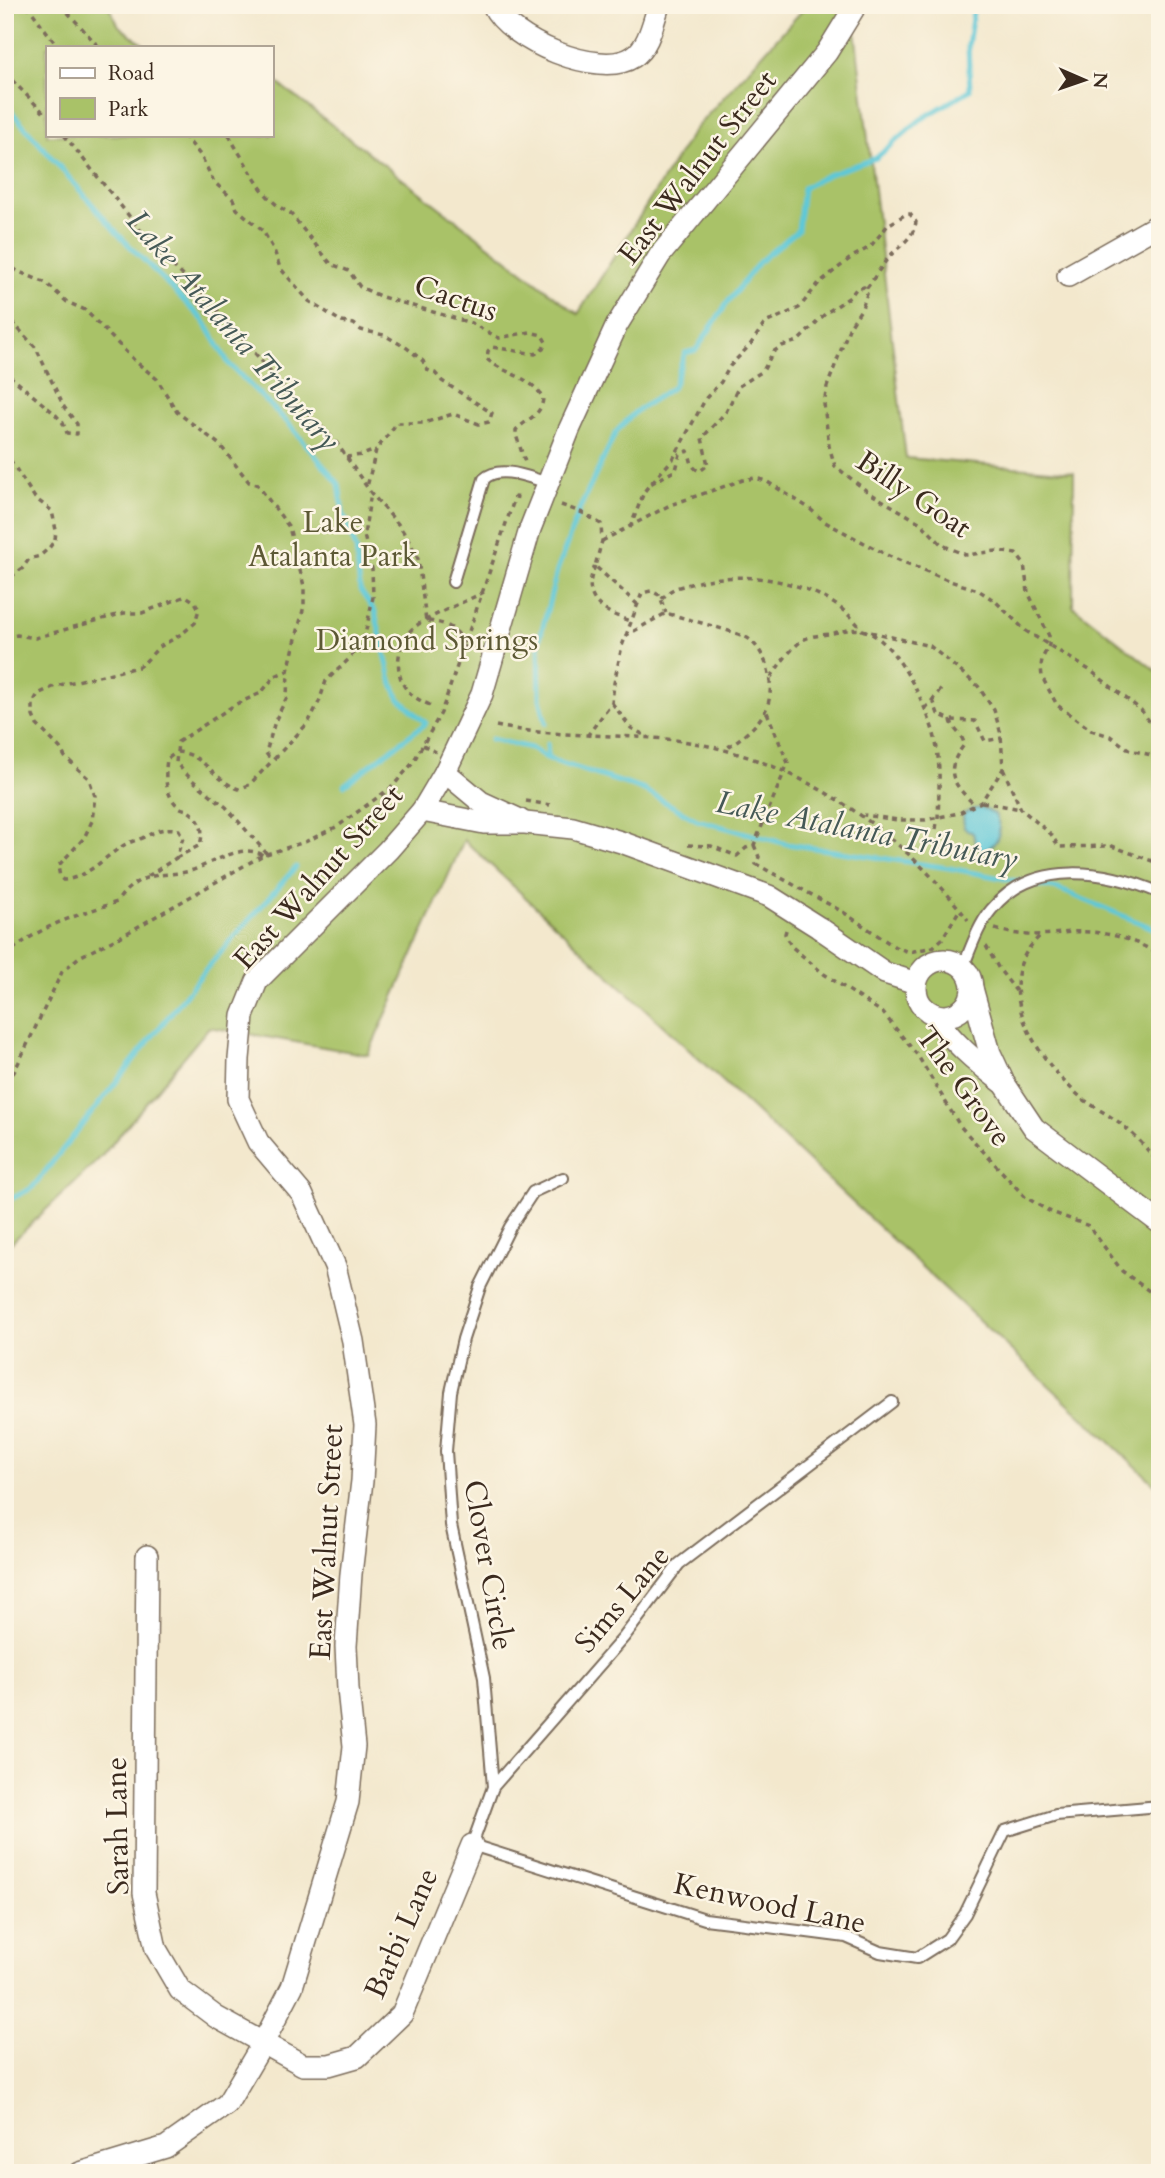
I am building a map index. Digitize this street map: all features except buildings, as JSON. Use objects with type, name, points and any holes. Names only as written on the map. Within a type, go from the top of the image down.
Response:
[{"type":"street","points":[[493,5],[505,24],[545,47],[589,62],[618,64],[632,58],[646,44],[659,5]]},
{"type":"street","name":"East Walnut Street","points":[[82,2173],[166,2147],[227,2104],[292,1987],[348,1802],[354,1746],[346,1646],[365,1425],[353,1341],[335,1266],[302,1194],[258,1142],[238,1098],[243,1016],[257,981],[388,850],[422,811],[445,772],[482,694],[530,529],[538,480],[569,430],[617,326],[660,255],[827,52],[856,5]]},
{"type":"street","points":[[1068,276],[1160,225]]},
{"type":"street","points":[[445,772],[481,802],[525,823]]},
{"type":"street","points":[[422,811],[484,823],[525,823],[573,828],[621,842],[769,896],[885,973],[916,983]]},
{"type":"street","points":[[1003,1083],[976,1063],[919,1002],[916,983],[919,974],[933,962],[951,961],[963,967],[971,979],[990,1053],[1003,1083],[1034,1128],[1160,1223]]},
{"type":"street","points":[[933,1014],[942,1017],[960,1012],[971,998],[972,988]]},
{"type":"street","name":"Sarah Lane","points":[[147,1556],[144,1893],[156,1949],[180,1990],[216,2017],[263,2043]]},
{"type":"street","name":"Barbi Lane","points":[[263,2043],[303,2065],[329,2065],[357,2057],[402,2014],[472,1845]]},
{"type":"lane","points":[[453,582],[484,479],[489,474],[499,472],[538,480]]},
{"type":"lane","points":[[963,967],[977,933],[991,910],[1007,895],[1039,876],[1085,874],[1111,878],[1160,893]]},
{"type":"lane","name":"Clover Circle","points":[[493,1787],[484,1678],[451,1525],[446,1451],[451,1392],[463,1339],[480,1287],[510,1227],[534,1192],[562,1178]]},
{"type":"lane","name":"Sims Lane","points":[[472,1845],[493,1787],[624,1637],[679,1564],[892,1402]]},
{"type":"lane","name":"Kenwood Lane","points":[[472,1845],[705,1919],[846,1937],[880,1952],[917,1958],[947,1939],[965,1914],[1005,1831],[1056,1815],[1160,1806]]},
{"type":"path","points":[[27,5],[57,46]]},
{"type":"path","points":[[61,5],[98,46]]},
{"type":"path","points":[[5,73],[46,116]]},
{"type":"path","points":[[65,136],[158,253],[209,300],[290,394],[336,442],[371,493],[411,542],[418,559],[426,621]]},
{"type":"path","points":[[185,136],[201,156],[214,182],[233,199],[237,209],[263,231],[280,268],[309,301],[342,322],[354,324],[361,331],[384,335],[407,348],[423,360],[427,370],[492,413],[489,422],[479,424],[453,414],[424,423],[397,423],[376,450],[367,487]]},
{"type":"path","name":"Cactus","points":[[230,136],[248,172],[267,196],[290,213],[331,264],[349,271],[360,287],[382,297],[471,323],[499,338],[530,332],[542,335],[546,342],[543,349],[535,354],[492,347],[488,351],[487,359],[493,365],[532,384],[543,398],[542,406],[536,415],[516,429],[523,452],[538,480]]},
{"type":"path","name":"Billy Goat","points":[[629,528],[644,492],[668,467],[706,398],[765,323],[799,308],[819,283],[852,257],[870,247],[888,225],[910,214],[916,222],[911,235],[889,257],[866,289],[862,308],[850,326],[827,387],[824,404],[831,459],[841,472],[868,492],[921,523],[942,545],[966,555],[997,551],[1016,555],[1024,564],[1028,592],[1049,636],[1049,645],[1042,659],[1042,677],[1057,705],[1091,730],[1110,736],[1130,750],[1160,757]]},
{"type":"path","points":[[5,262],[17,271],[46,283],[67,302],[85,310],[135,361],[157,379],[177,412],[220,445],[249,482],[257,484],[289,527],[304,586],[304,606],[288,671],[287,697],[275,721],[266,752],[268,757],[275,758]]},
{"type":"path","name":"Billy Goat","points":[[650,484],[676,470],[680,454],[688,451],[695,470],[705,469],[708,458],[702,438],[726,412],[739,386],[763,371],[773,352],[798,341],[810,327],[850,297],[856,289],[866,289]]},
{"type":"path","points":[[5,314],[36,348],[64,407],[77,424],[77,434],[67,433],[55,414],[5,372]]},
{"type":"path","points":[[346,457],[376,450]]},
{"type":"path","points":[[5,452],[35,498],[52,512],[57,530],[55,540],[49,548],[40,556],[29,559],[23,568],[5,581]]},
{"type":"path","name":"Billy Goat","points":[[602,541],[670,505],[755,478],[780,489],[825,522],[889,556],[978,590],[995,601],[1026,631],[1091,671],[1141,710],[1154,728],[1160,744]]},
{"type":"path","points":[[5,956],[57,921],[117,902],[123,892],[200,845],[203,834],[201,825],[195,817],[178,806],[167,788],[167,759],[177,752],[193,756],[223,782],[239,789],[249,785],[308,723],[326,681],[349,659],[365,635],[373,597],[372,569],[364,535],[371,493]]},
{"type":"path","points":[[5,1081],[14,1072],[62,972],[79,957],[120,937],[265,855],[305,842],[338,826],[392,788],[412,764],[441,713],[518,497]]},
{"type":"path","points":[[562,505],[601,524],[602,541],[590,577],[592,595],[605,612],[631,621]]},
{"type":"path","points":[[595,566],[637,604]]},
{"type":"path","points":[[662,599],[669,590],[710,579],[761,579],[817,594],[852,616],[862,630],[880,640],[902,666],[925,709],[939,762],[936,829]]},
{"type":"path","points":[[587,736],[612,703],[625,636],[642,593],[648,591],[659,595],[666,613]]},
{"type":"path","points":[[430,705],[410,695],[403,685],[398,658],[402,646],[412,628],[484,593]]},
{"type":"path","points":[[5,637],[17,635],[36,638],[124,613],[142,612],[186,596],[195,602],[199,609],[198,618],[191,627],[158,648],[138,667],[55,686],[38,694],[33,703],[33,716],[37,725],[89,779],[95,796],[88,831],[73,852],[58,866],[60,877],[63,880],[68,879],[91,870],[125,844],[144,838],[155,830],[171,828],[182,833],[183,838],[176,858]]},
{"type":"path","points":[[625,636],[666,613],[748,637],[763,656],[771,677]]},
{"type":"path","points":[[426,621],[443,623],[455,629],[465,647]]},
{"type":"path","points":[[723,751],[746,735],[766,710],[771,677],[786,656],[804,639],[862,630],[930,646],[978,686],[994,710],[1002,738],[1003,769],[1021,809],[1051,834],[1059,847],[1112,846],[1160,864]]},
{"type":"path","points":[[265,855],[226,807],[192,780],[176,763],[178,742],[236,704],[261,693],[275,676],[288,671]]},
{"type":"path","points":[[925,709],[943,687]]},
{"type":"path","points":[[933,700],[938,714],[951,720],[975,721],[985,741],[1002,738]]},
{"type":"path","points":[[612,703],[631,728],[650,738]]},
{"type":"path","points":[[766,710],[788,763],[787,771],[754,845],[759,857],[756,864],[826,902],[895,947],[909,952],[933,947],[942,939],[960,909]]},
{"type":"path","points":[[951,720],[953,729],[963,738],[964,745],[953,761],[953,778],[962,793],[975,805]]},
{"type":"path","points":[[496,726],[528,732],[669,739],[723,751],[787,771],[861,814],[893,839],[971,920]]},
{"type":"path","points":[[423,745],[430,749]]},
{"type":"path","points":[[861,814],[898,820],[937,820],[981,802],[1003,769]]},
{"type":"path","points":[[981,802],[1021,809]]},
{"type":"path","points":[[145,878],[188,872],[237,853],[258,852],[265,855]]},
{"type":"path","name":"The Grove","points":[[792,911],[785,934],[791,946],[824,974],[883,1013],[918,1056],[960,1126],[1024,1197],[1049,1211],[1089,1226],[1122,1271],[1160,1299]]},
{"type":"path","points":[[993,928],[1039,937],[1072,932],[1106,934],[1122,937],[1160,955]]},
{"type":"path","points":[[1039,937],[1027,948],[1018,971],[1016,991],[1019,1007],[1034,1040],[1077,1094],[1120,1123],[1142,1142],[1160,1166]]},
{"type":"path","points":[[985,943],[999,969],[1016,991]]},
{"type":"green space","name":"Lake Atalanta Park","points":[[5,5],[108,5],[119,26],[146,46],[46,46],[46,136],[273,136],[273,80],[578,314],[694,130],[807,5],[852,5],[906,458],[1074,472],[1073,606],[1160,674],[1160,1489],[464,840],[368,1055],[209,1027],[101,1157],[5,1249]]},
{"type":"water","points":[[982,808],[995,814],[999,831],[993,845],[982,851],[976,846],[973,833],[964,828],[963,814]]},
{"type":"waterway","points":[[546,723],[540,699],[539,642],[557,571],[580,508],[616,432],[635,412],[673,387],[685,353],[696,350],[730,299],[760,261],[798,230],[803,188],[827,175],[876,158],[920,120],[970,90],[968,46],[974,5]]},
{"type":"waterway","name":"Lake Atalanta Tributary","points":[[5,104],[118,234],[204,321],[229,364],[289,424],[339,484],[343,513],[356,549],[360,590],[375,612],[391,680],[399,698],[426,723],[344,785]]},
{"type":"waterway","name":"Lake Atalanta Tributary","points":[[491,739],[531,748],[548,759],[642,789],[697,820],[787,844],[949,868],[1058,889],[1160,931]]},
{"type":"waterway","points":[[547,744],[548,759]]},
{"type":"waterway","points":[[5,1202],[32,1188],[206,969],[296,867]]},
{"type":"park label","name":"Diamond Springs","points":[[427,640]]}]
